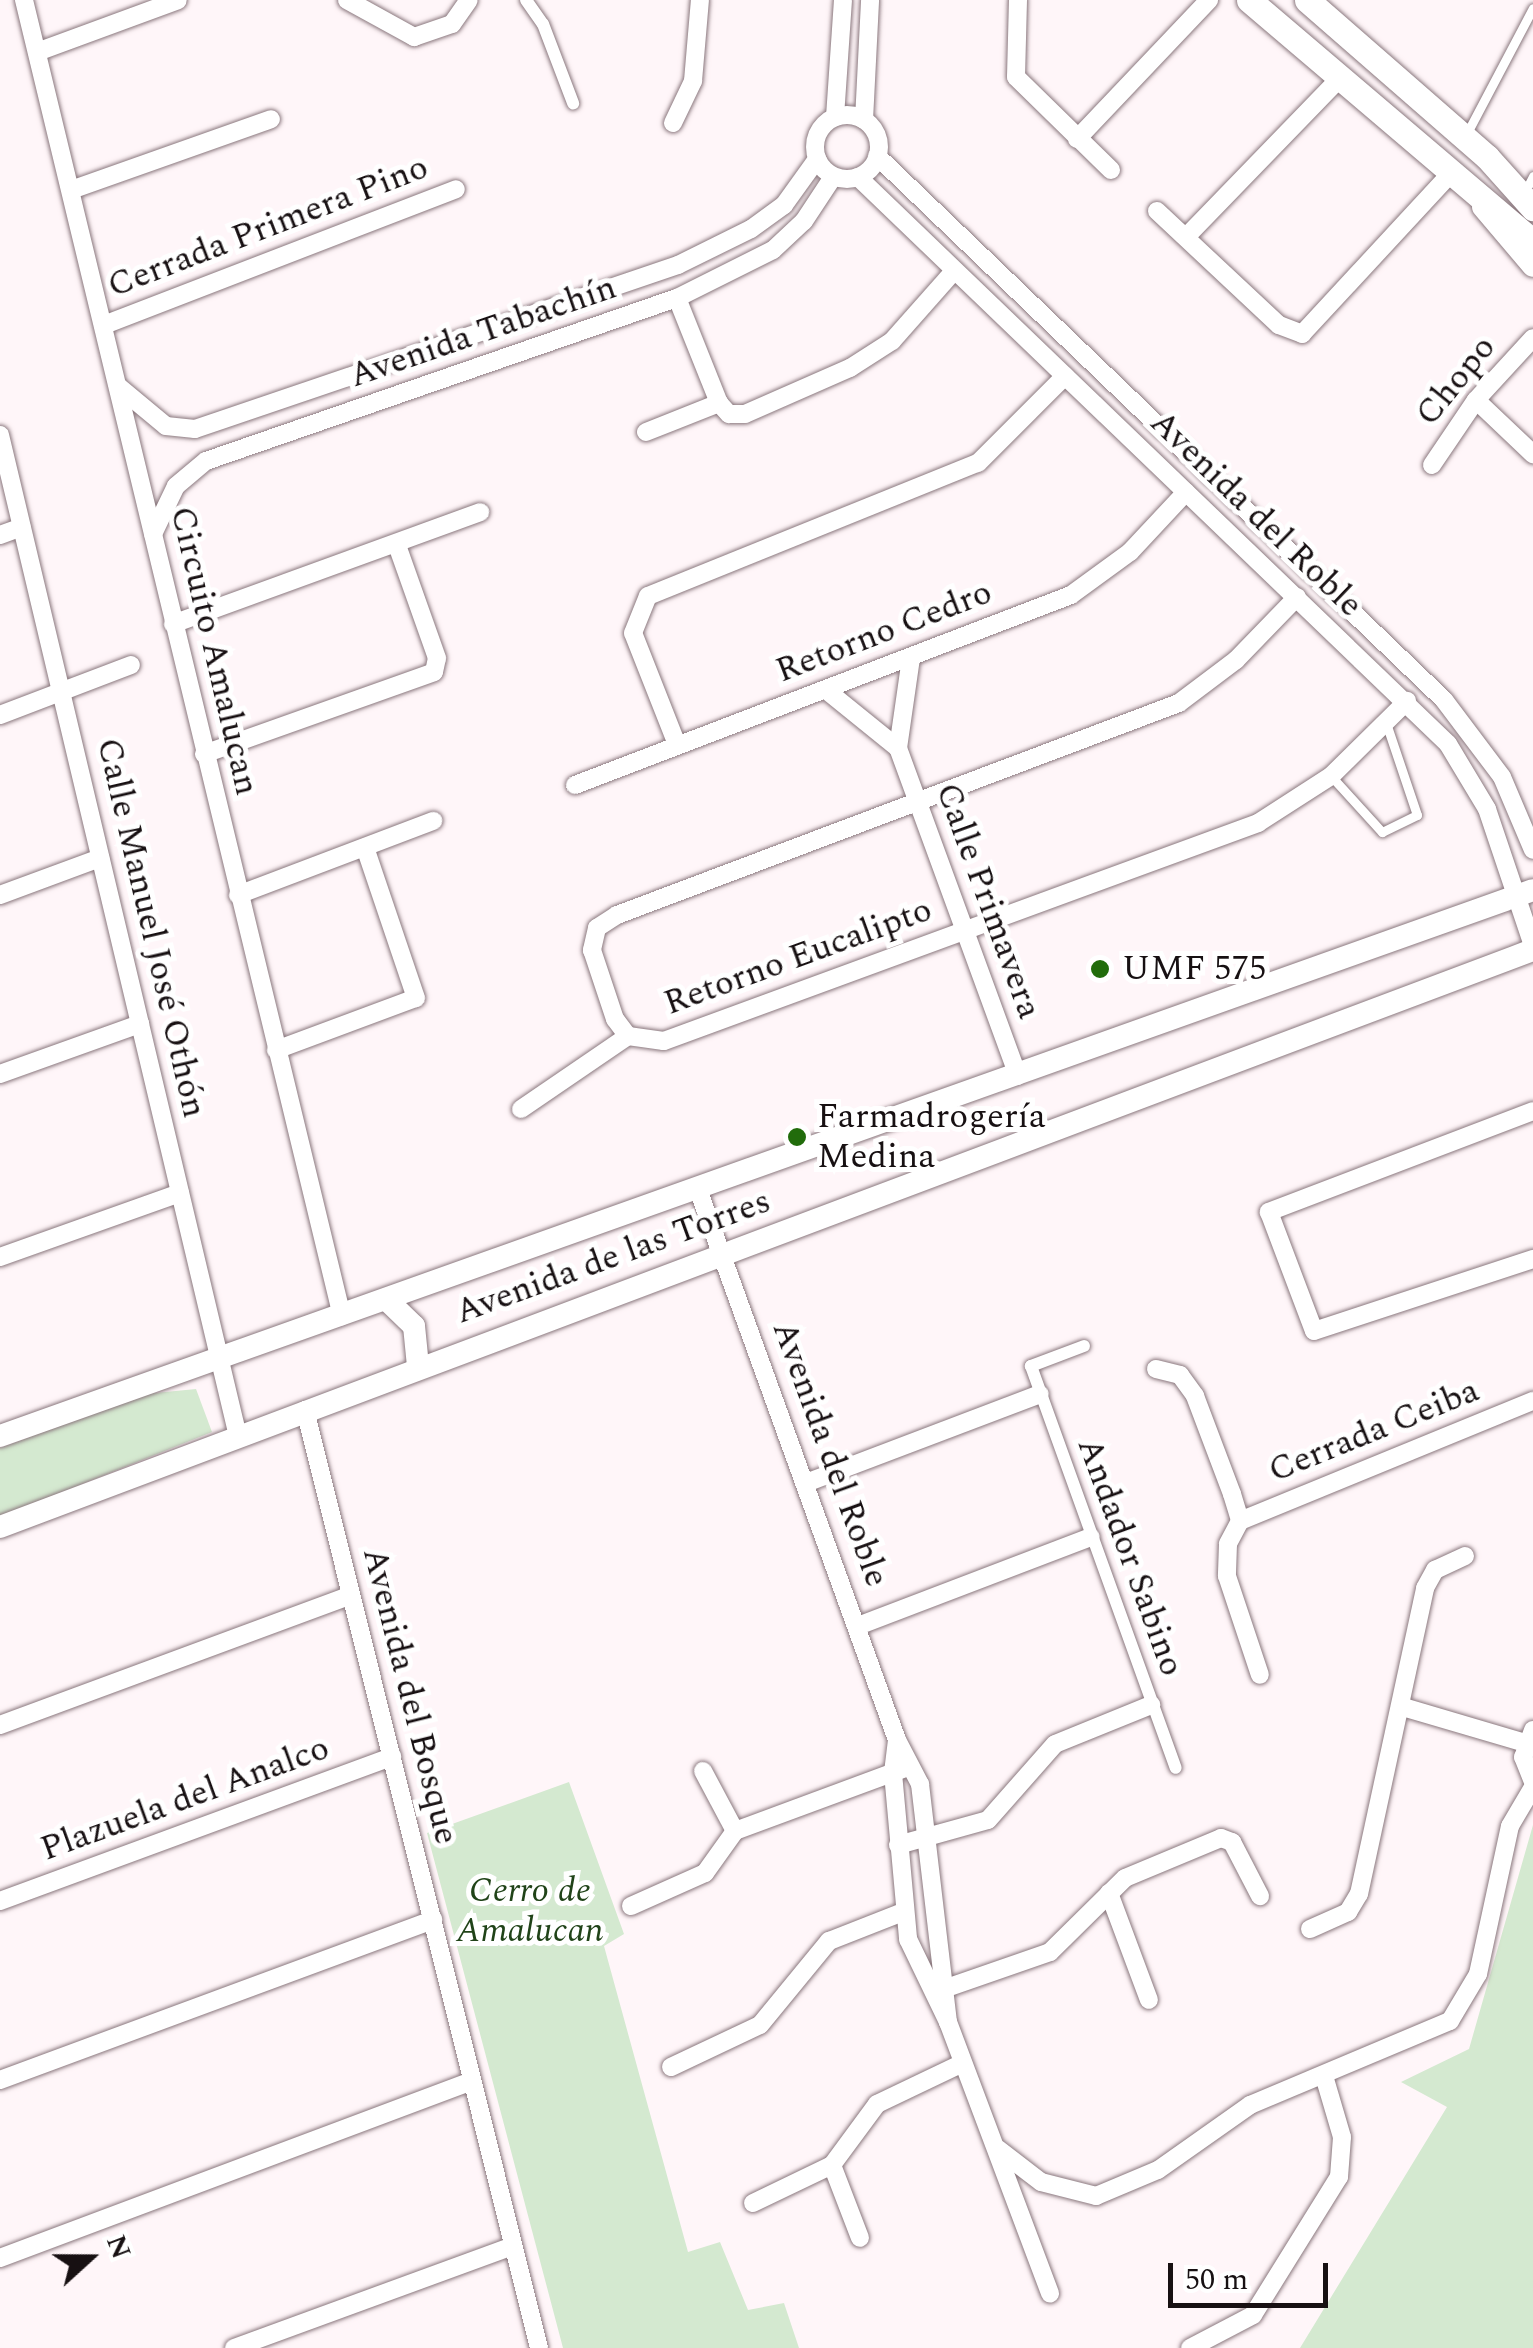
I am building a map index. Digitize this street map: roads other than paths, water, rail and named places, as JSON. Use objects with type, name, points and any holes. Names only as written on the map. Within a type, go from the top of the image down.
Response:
[{"type":"main road","points":[[1249,0],[1462,179],[1528,196]]},
{"type":"main road","points":[[1307,0],[1528,196],[1533,242]]},
{"type":"street","name":"Circuito Amalucan","points":[[24,0],[342,1316]]},
{"type":"street","points":[[37,52],[178,0]]},
{"type":"street","points":[[347,0],[414,37],[452,24],[469,0]]},
{"type":"street","points":[[526,0],[543,24],[573,102]]},
{"type":"street","points":[[673,123],[693,82],[700,0]]},
{"type":"street","points":[[835,117],[843,0]]},
{"type":"street","points":[[864,120],[835,117],[822,127],[816,159],[833,176],[858,178],[877,156],[878,142],[864,120],[870,0]]},
{"type":"street","points":[[1018,0],[1016,77],[1111,170]]},
{"type":"street","points":[[1078,139],[1209,0]]},
{"type":"street","points":[[1186,237],[1341,77]]},
{"type":"street","points":[[71,190],[271,119]]},
{"type":"street","name":"Avenida del Roble","points":[[877,156],[1444,700],[1502,777],[1533,850]]},
{"type":"street","name":"Avenida Tabachín","points":[[195,430],[678,264],[762,221],[784,204],[816,159]]},
{"type":"street","name":"Avenida Tabachín","points":[[153,535],[176,486],[206,461],[678,298],[773,250],[804,221],[833,176]]},
{"type":"street","name":"Avenida del Roble","points":[[858,178],[1407,702],[1470,773],[1525,892],[1521,925],[1533,948]]},
{"type":"street","points":[[1157,211],[1279,325],[1302,334],[1462,179],[1533,266]]},
{"type":"street","name":"Cerrada Primera Pino","points":[[104,325],[456,189]]},
{"type":"street","points":[[678,298],[718,402],[730,414],[745,414],[871,357],[954,272]]},
{"type":"street","name":"Chopo","points":[[1432,465],[1476,400],[1533,338]]},
{"type":"street","points":[[676,742],[633,633],[635,614],[648,596],[978,463],[1065,376]]},
{"type":"street","points":[[118,386],[166,426],[195,430],[206,461]]},
{"type":"street","points":[[1476,400],[1533,454]]},
{"type":"street","points":[[646,432],[718,402]]},
{"type":"street","name":"Calle Manuel José Othón","points":[[0,435],[238,1436]]},
{"type":"street","name":"Retorno Cedro","points":[[575,785],[676,742],[911,658],[1100,579],[1186,492]]},
{"type":"street","points":[[173,624],[480,512]]},
{"type":"street","points":[[0,535],[22,527]]},
{"type":"street","points":[[204,754],[434,672],[436,658],[396,545]]},
{"type":"street","name":"Retorno Eucalipto","points":[[1297,598],[1236,660],[1180,703],[617,914],[597,928],[592,950],[615,1018],[628,1036],[664,1041],[1258,824],[1332,776],[1407,702]]},
{"type":"street","name":"Calle Primavera","points":[[911,658],[898,748],[1018,1076]]},
{"type":"street","points":[[0,715],[131,665]]},
{"type":"street","name":"Calle Primavera","points":[[826,690],[898,748]]},
{"type":"street","points":[[238,895],[433,822]]},
{"type":"street","points":[[276,1050],[416,998],[366,847]]},
{"type":"street","points":[[0,895],[100,858]]},
{"type":"street","name":"Avenida de las Torres","points":[[0,1436],[700,1192],[1525,892]]},
{"type":"street","name":"Avenida de las Torres","points":[[0,1527],[1533,948]]},
{"type":"street","points":[[0,1074],[140,1024]]},
{"type":"street","points":[[521,1109],[628,1036]]},
{"type":"street","points":[[1533,1111],[1269,1212],[1314,1331],[1533,1260]]},
{"type":"street","name":"Avenida del Roble","points":[[700,1192],[896,1740],[913,1766],[931,1838],[938,1991]]},
{"type":"street","points":[[0,1258],[180,1193]]},
{"type":"street","points":[[388,1301],[414,1326],[418,1366]]},
{"type":"street","name":"Andador Sabino","points":[[1084,1346],[1030,1366],[1176,1768]]},
{"type":"street","points":[[1156,1369],[1180,1375],[1195,1396],[1240,1520],[1228,1544],[1227,1576],[1260,1675]]},
{"type":"street","points":[[806,1483],[1040,1394]]},
{"type":"street","name":"Cerrada Ceiba","points":[[1240,1520],[1533,1401]]},
{"type":"street","name":"Avenida del Bosque","points":[[305,1410],[539,2348]]},
{"type":"street","points":[[858,1626],[1091,1536]]},
{"type":"street","points":[[1310,1929],[1355,1904],[1403,1707],[1429,1578],[1466,1556]]},
{"type":"street","points":[[0,1725],[351,1595]]},
{"type":"street","points":[[933,1860],[916,1868],[898,1854],[931,1838],[988,1820],[1069,1735],[1151,1705]]},
{"type":"street","points":[[998,2149],[1041,2182],[1096,2196],[1158,2170],[1239,2111],[1427,2036],[1467,1999],[1510,1826],[1533,1784],[1523,1758],[1531,1733],[1403,1707]]},
{"type":"street","name":"Avenida del Roble","points":[[896,1740],[893,1773],[903,1912],[938,1991],[1050,2293]]},
{"type":"street","name":"Plazuela del Analco","points":[[0,1901],[392,1757]]},
{"type":"street","points":[[631,1906],[705,1873],[735,1831],[913,1766]]},
{"type":"street","points":[[703,1770],[735,1831]]},
{"type":"street","points":[[938,1991],[1050,1952],[1125,1878],[1222,1838],[1232,1842],[1260,1896]]},
{"type":"street","points":[[1109,1893],[1149,2000]]},
{"type":"street","points":[[671,2068],[760,2025],[829,1941],[903,1912]]},
{"type":"street","points":[[0,2080],[432,1920]]},
{"type":"street","points":[[753,2203],[832,2165],[877,2104],[963,2062]]},
{"type":"street","points":[[1190,2348],[1253,2315],[1339,2177],[1342,2138],[1324,2076]]},
{"type":"street","points":[[0,2258],[472,2081]]},
{"type":"street","points":[[832,2165],[860,2238]]},
{"type":"street","points":[[234,2348],[514,2246]]},
{"type":"lane","points":[[1465,137],[1533,8]]},
{"type":"lane","points":[[1332,776],[1382,832],[1418,815],[1386,723]]},
{"type":"place","name":"UMF 575","points":[[1100,969]]},
{"type":"place","name":"Farmadrogería Medina","points":[[797,1137]]},
{"type":"park label","name":"Cerro de Amalucan","points":[[530,1911]]}]
